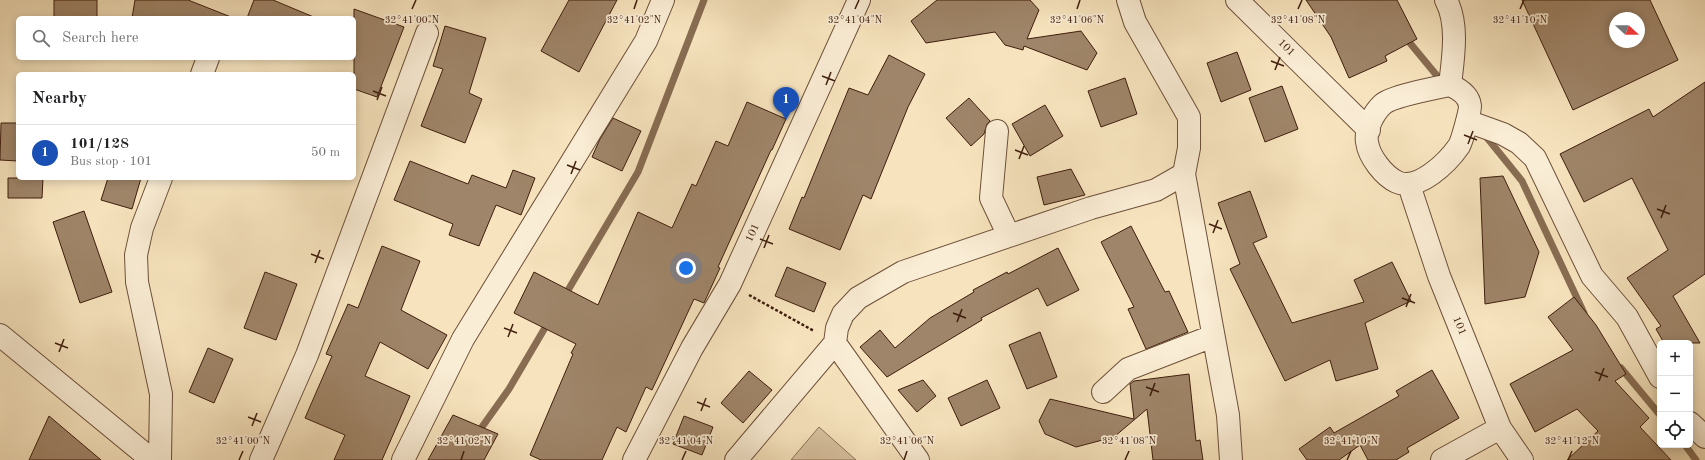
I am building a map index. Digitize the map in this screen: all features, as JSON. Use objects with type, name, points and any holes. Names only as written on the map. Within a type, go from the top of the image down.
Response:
[{"type":"street","points":[[403,460],[463,339],[646,41],[663,0]]},
{"type":"street","name":"101","points":[[634,460],[692,348],[730,284],[859,0]]},
{"type":"street","points":[[1128,0],[1135,22],[1189,117],[1189,148],[1184,174],[1228,415],[1231,460]]},
{"type":"street","name":"101","points":[[1237,0],[1369,130]]},
{"type":"street","points":[[1446,0],[1449,5],[1454,33],[1454,56],[1450,85]]},
{"type":"street","points":[[261,460],[307,355],[427,33]]},
{"type":"street","points":[[203,72],[207,60]]},
{"type":"street","points":[[1450,85],[1459,89],[1465,95],[1470,106],[1459,146],[1426,178],[1409,185],[1398,182],[1385,174],[1374,160],[1367,142],[1374,114],[1384,103],[1424,90],[1450,85]]},
{"type":"street","points":[[1466,121],[1503,134],[1519,144],[1535,158],[1592,276],[1627,316],[1659,376]]},
{"type":"street","points":[[997,131],[991,198],[1009,236]]},
{"type":"street","points":[[736,460],[835,343],[837,328],[843,314],[858,298],[903,272],[1091,208],[1156,190],[1184,174]]},
{"type":"street","points":[[160,180],[142,228],[136,255],[137,282],[161,394],[160,460]]},
{"type":"street","name":"101","points":[[1409,185],[1439,276],[1500,428],[1522,460]]},
{"type":"street","points":[[0,335],[152,460]]},
{"type":"street","points":[[1103,392],[1128,369],[1213,336]]},
{"type":"street","points":[[835,343],[918,460]]},
{"type":"street","points":[[1693,426],[1705,437]]},
{"type":"street","points":[[1442,460],[1500,428]]},
{"type":"path","points":[[730,284],[835,343]]},
{"type":"shaded area","points":[[819,427],[856,460],[791,460]]},
{"type":"building","points":[[54,0],[97,0],[97,16],[54,16]]},
{"type":"building","points":[[135,0],[188,0],[228,16],[132,16]]},
{"type":"building","points":[[254,0],[273,0],[311,16],[248,16]]},
{"type":"building","points":[[569,0],[617,0],[579,72],[541,51]]},
{"type":"building","points":[[937,0],[1030,0],[1039,10],[1027,39],[1081,31],[1097,53],[1087,70],[1024,46],[1023,50],[1005,45],[995,32],[926,43],[911,21]]},
{"type":"building","points":[[1306,0],[1397,0],[1417,39],[1385,56],[1387,61],[1349,78],[1331,37]]},
{"type":"building","points":[[1522,0],[1650,0],[1678,60],[1573,110]]},
{"type":"building","points":[[354,9],[404,27],[377,97],[356,90],[354,60],[356,60],[356,16],[354,16]]},
{"type":"building","points":[[445,26],[486,38],[469,93],[482,99],[465,143],[421,126],[443,69],[433,66]]},
{"type":"building","points":[[1237,52],[1251,90],[1221,102],[1207,63]]},
{"type":"building","points":[[889,55],[925,74],[908,107],[871,199],[863,195],[840,250],[789,229],[802,197],[804,198],[849,88],[868,95]]},
{"type":"building","points":[[1125,78],[1137,114],[1101,127],[1088,91]]},
{"type":"building","points":[[1705,82],[1705,274],[1673,296],[1700,343],[1693,343],[1693,340],[1662,340],[1656,329],[1661,326],[1627,278],[1668,250],[1632,178],[1584,202],[1560,154],[1649,109],[1653,117]]},
{"type":"building","points":[[1282,86],[1298,129],[1265,142],[1249,98]]},
{"type":"building","points":[[969,98],[990,121],[987,124],[984,134],[971,146],[946,118]]},
{"type":"building","points":[[747,102],[786,119],[718,267],[720,268],[704,303],[694,299],[652,390],[646,387],[626,432],[617,427],[602,460],[541,460],[530,455],[576,344],[514,313],[534,272],[598,305],[638,212],[672,228],[692,184],[696,186],[716,141],[728,146]]},
{"type":"building","points":[[1045,105],[1063,136],[1030,156],[1012,124]]},
{"type":"building","points":[[613,118],[641,131],[622,171],[592,157],[600,139]]},
{"type":"building","points":[[1,123],[16,123],[16,161],[0,160]]},
{"type":"building","points":[[410,161],[468,184],[472,175],[506,188],[513,170],[535,178],[521,215],[496,205],[479,246],[449,235],[453,224],[394,200]]},
{"type":"building","points":[[1071,169],[1085,195],[1044,205],[1037,177]]},
{"type":"building","points":[[1503,176],[1539,252],[1525,297],[1485,304],[1480,178]]},
{"type":"building","points":[[8,178],[16,178],[16,180],[43,180],[42,198],[8,198]]},
{"type":"building","points":[[107,180],[140,180],[132,209],[101,200]]},
{"type":"building","points":[[1250,191],[1267,237],[1253,243],[1292,323],[1364,302],[1354,280],[1392,262],[1411,301],[1365,323],[1378,369],[1336,381],[1330,360],[1285,381],[1230,269],[1240,264],[1218,203]]},
{"type":"building","points":[[84,211],[112,292],[80,303],[53,222]]},
{"type":"building","points":[[1131,226],[1165,292],[1169,291],[1188,332],[1146,349],[1128,309],[1134,307],[1101,242]]},
{"type":"building","points":[[382,246],[420,261],[401,310],[447,335],[428,369],[380,342],[365,376],[410,396],[382,460],[334,460],[345,435],[305,418],[332,356],[326,354],[348,304],[358,308]]},
{"type":"building","points":[[1058,248],[1079,290],[1047,306],[1038,288],[981,318],[982,320],[887,377],[860,347],[880,330],[895,348],[930,318],[974,292],[973,290]]},
{"type":"building","points":[[787,267],[826,283],[814,312],[775,296]]},
{"type":"building","points":[[265,272],[297,284],[276,340],[244,328]]},
{"type":"building","points":[[1574,297],[1596,325],[1626,374],[1615,381],[1649,418],[1640,427],[1657,445],[1657,448],[1660,448],[1671,460],[1567,460],[1598,431],[1577,409],[1535,432],[1510,384],[1573,350],[1548,317]]},
{"type":"building","points":[[1040,332],[1057,377],[1027,389],[1009,345]]},
{"type":"building","points":[[208,348],[233,359],[214,403],[189,392]]},
{"type":"building","points":[[1432,370],[1459,418],[1407,448],[1409,452],[1396,460],[1368,460],[1360,445],[1339,460],[1307,460],[1299,449],[1330,427],[1334,433],[1399,396],[1396,391]]},
{"type":"building","points":[[749,371],[772,390],[743,423],[721,403]]},
{"type":"building","points":[[1189,374],[1196,441],[1200,440],[1203,460],[1153,460],[1147,409],[1114,437],[1076,447],[1045,434],[1039,421],[1050,399],[1134,419],[1130,384],[1134,381]]},
{"type":"building","points":[[923,380],[936,396],[917,412],[898,390]]},
{"type":"building","points":[[987,380],[1000,408],[961,426],[948,398]]},
{"type":"building","points":[[453,415],[498,434],[484,460],[428,460]]},
{"type":"building","points":[[49,416],[101,460],[29,460]]},
{"type":"building","points":[[684,416],[713,427],[702,455],[673,444]]},
{"type":"waterway","points":[[564,297],[638,172],[704,0]]},
{"type":"waterway","points":[[1405,37],[1443,83]]},
{"type":"waterway","points":[[1484,134],[1522,181],[1584,313]]},
{"type":"waterway","points":[[477,434],[509,389],[549,321]]},
{"type":"waterway","points":[[1621,368],[1658,412]]},
{"type":"waterway","points":[[1687,448],[1696,460]]},
{"type":"place","name":"101/128","points":[[786,120]]}]
